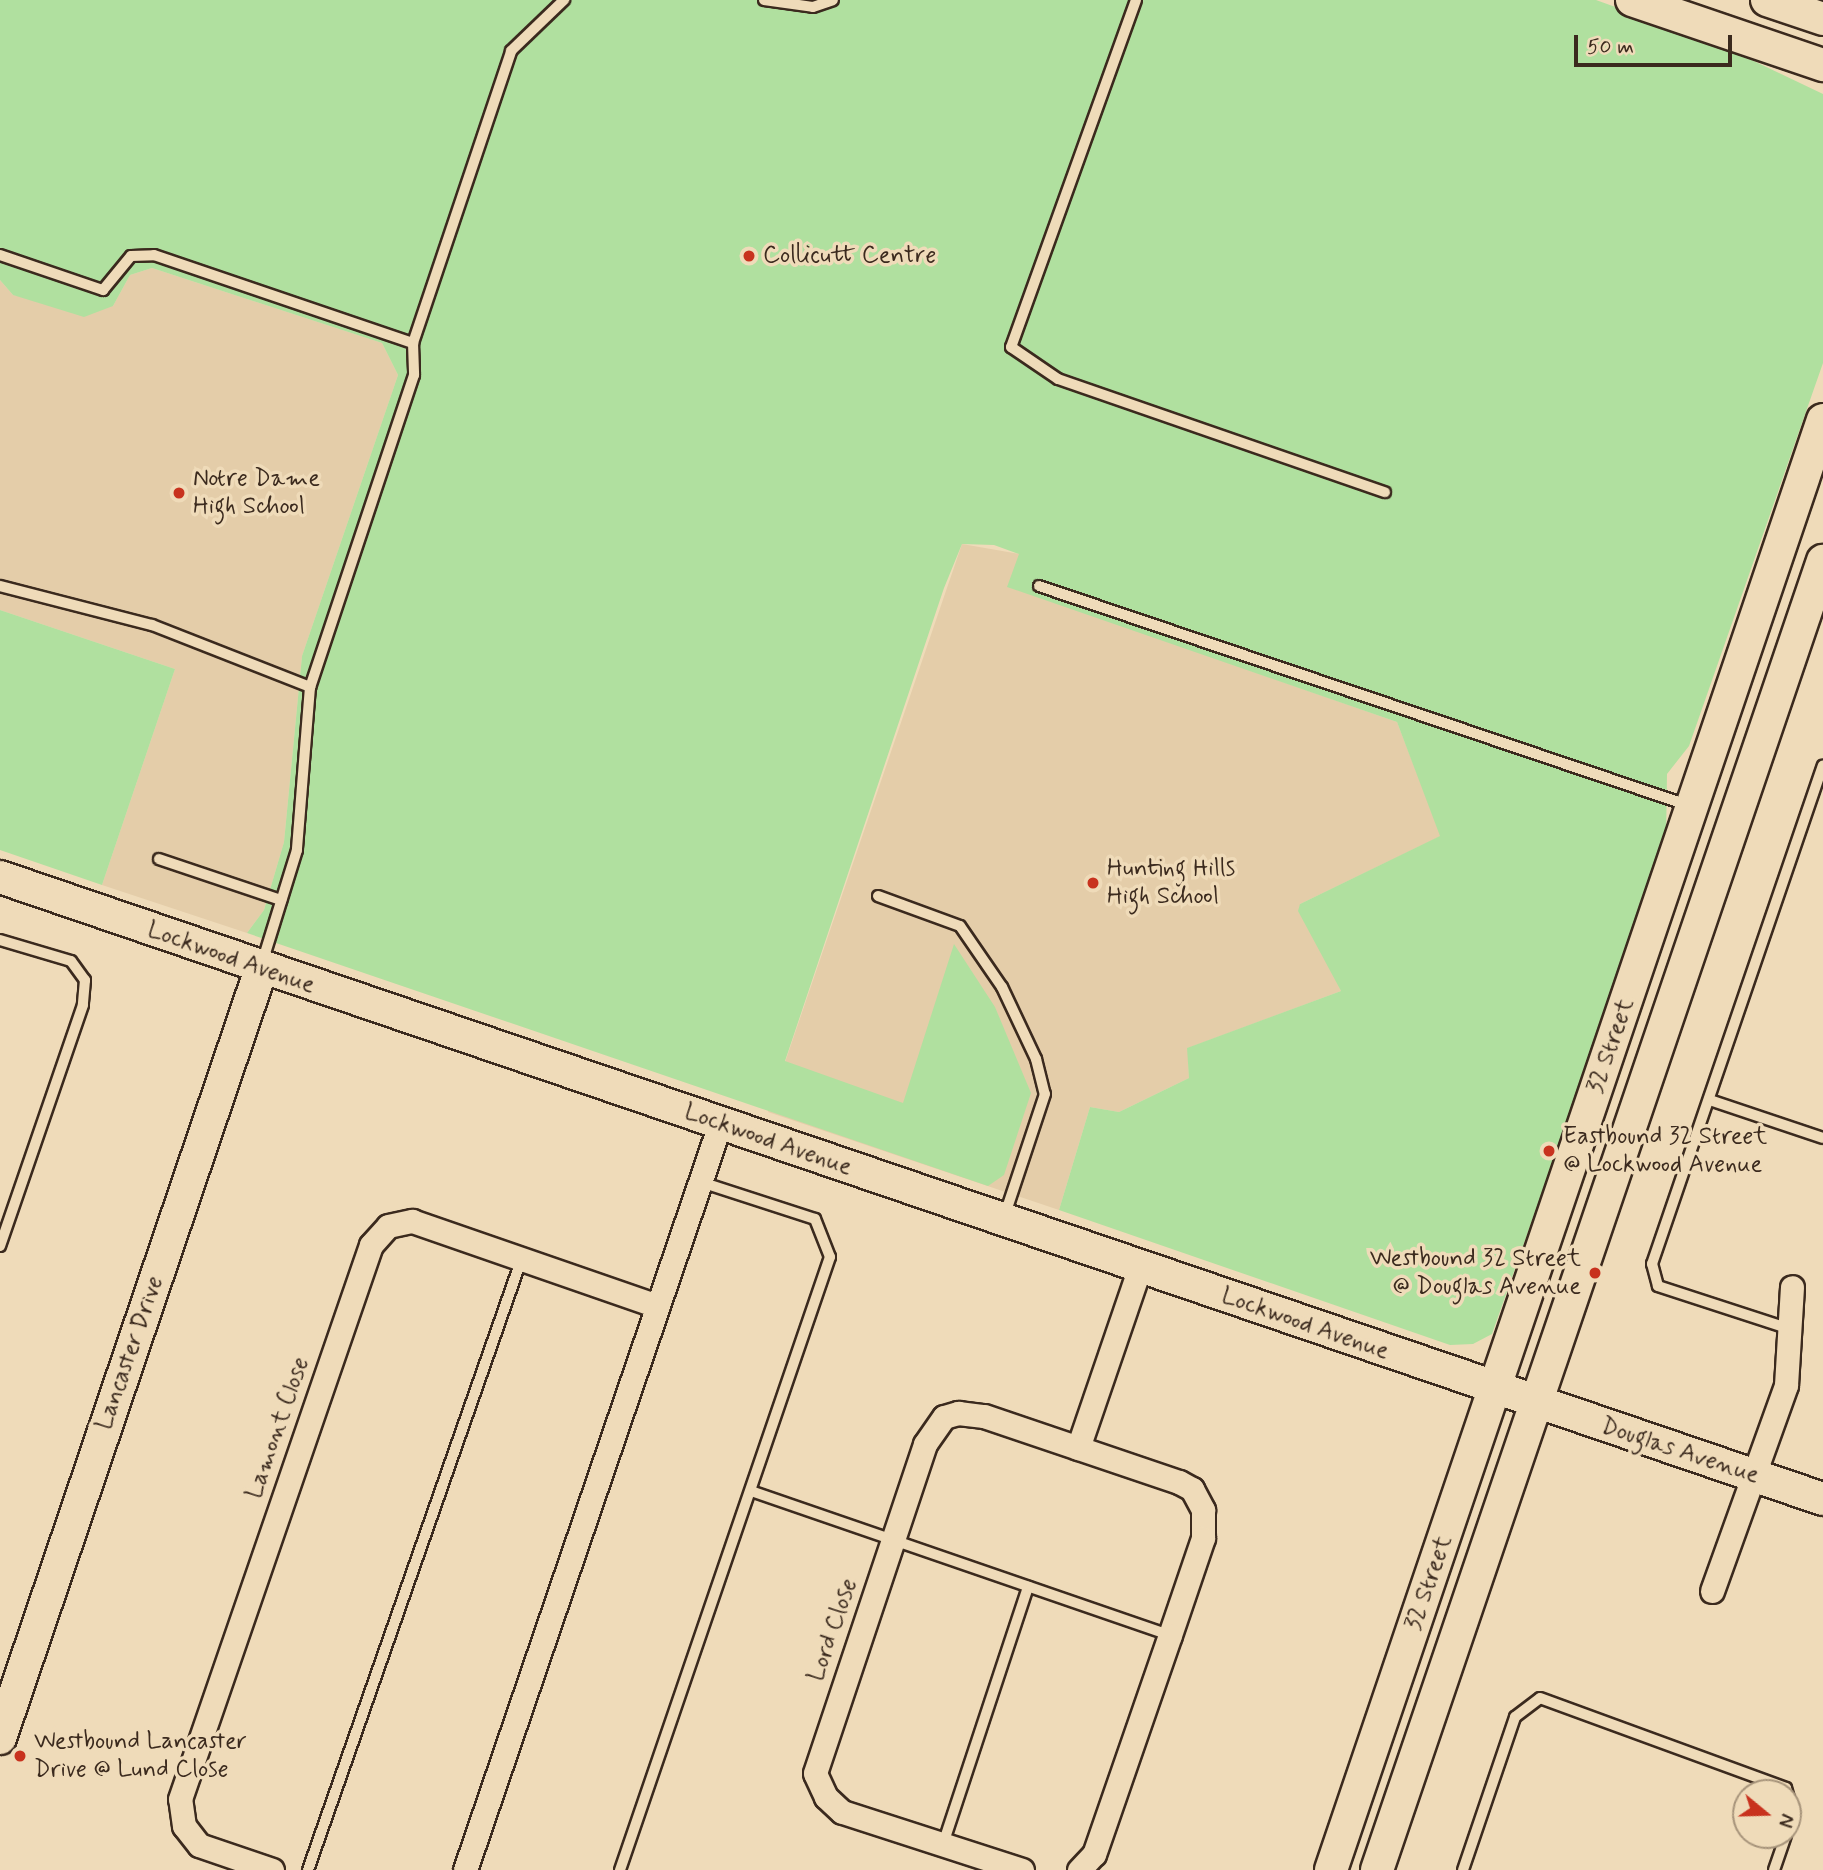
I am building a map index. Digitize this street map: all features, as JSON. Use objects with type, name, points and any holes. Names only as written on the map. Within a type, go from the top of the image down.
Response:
[{"type":"street","points":[[1632,0],[1823,65]]},
{"type":"street","points":[[1767,0],[1823,19]]},
{"type":"street","points":[[1776,49],[1823,78]]},
{"type":"street","name":"32 Street","points":[[1331,1870],[1823,420]]},
{"type":"street","name":"32 Street","points":[[1377,1870],[1823,561]]},
{"type":"street","name":"Lockwood Avenue","points":[[0,877],[261,969],[1536,1404]]},
{"type":"street","name":"Lancaster Drive","points":[[0,1738],[5,1703],[261,969]]},
{"type":"street","points":[[465,1870],[720,1124]]},
{"type":"street","name":"Lamont Close","points":[[272,1870],[199,1844],[184,1826],[180,1799],[363,1262],[380,1234],[412,1222],[658,1306]]},
{"type":"street","points":[[1078,1448],[1140,1267]]},
{"type":"street","points":[[1713,1591],[1756,1477],[1786,1385],[1793,1330],[1792,1287]]},
{"type":"street","name":"Douglas Avenue","points":[[1536,1404],[1823,1499]]},
{"type":"street","name":"Lord Close","points":[[1022,1870],[842,1812],[826,1797],[816,1773],[925,1444],[944,1417],[984,1416],[1179,1482],[1200,1499],[1203,1538],[1094,1854],[1079,1870]]},
{"type":"lane","points":[[261,969],[297,850],[310,687],[411,385],[413,343],[511,51],[564,0]]},
{"type":"lane","points":[[764,0],[813,7],[833,0]]},
{"type":"lane","points":[[1136,0],[1011,347],[1058,379],[1385,492]]},
{"type":"lane","points":[[0,255],[103,290],[131,256],[154,255],[413,343]]},
{"type":"lane","points":[[0,586],[152,625],[310,687]]},
{"type":"lane","points":[[1039,586],[1693,807]]},
{"type":"lane","points":[[1793,1330],[1658,1286],[1653,1279],[1652,1264],[1823,765]]},
{"type":"lane","points":[[159,859],[281,900]]},
{"type":"lane","points":[[878,896],[960,926],[1002,987],[1036,1059],[1045,1094],[1003,1220]]},
{"type":"lane","points":[[0,940],[71,961],[85,979],[83,1004],[0,1246]]},
{"type":"lane","points":[[1710,1100],[1823,1138]]},
{"type":"lane","points":[[620,1870],[830,1257],[816,1219],[701,1182]]},
{"type":"lane","points":[[309,1870],[522,1258]]},
{"type":"lane","points":[[751,1491],[1170,1635]]},
{"type":"lane","points":[[943,1844],[1028,1587]]},
{"type":"lane","points":[[1463,1870],[1515,1717],[1540,1698],[1761,1779]]},
{"type":"lane","points":[[1774,1870],[1781,1849]]},
{"type":"shaded area","name":"Notre Dame High School","points":[[152,268],[382,343],[398,375],[302,656],[284,842],[264,910],[247,933],[102,885],[175,669],[0,610],[0,280],[13,295],[113,306],[130,275]]},
{"type":"shaded area","name":"Hunting Hills High School","points":[[962,544],[1020,554],[1008,586],[1397,722],[1441,836],[1300,904],[1341,991],[1188,1048],[1189,1078],[1119,1112],[1090,1107],[1059,1210],[768,1112]]},
{"type":"green space","points":[[0,0],[1596,0],[1718,44],[1823,94],[1823,363],[1689,746],[1667,774],[1666,840],[1492,1334],[1473,1344],[1450,1345],[1059,1210],[1090,1107],[1119,1112],[1189,1078],[1187,1048],[1341,991],[1298,911],[1300,904],[1440,836],[1397,722],[1007,587],[1019,554],[994,545],[962,544],[944,588],[785,1061],[903,1103],[954,944],[995,1007],[1031,1093],[1004,1175],[988,1186],[247,933],[264,910],[284,842],[302,656],[398,375],[382,343],[152,268],[130,275],[113,306],[84,317],[13,295],[0,280]]},
{"type":"green space","points":[[0,610],[175,669],[102,885],[0,850]]},
{"type":"place","name":"Collicutt Centre","points":[[749,256]]},
{"type":"place","name":"Notre Dame High School","points":[[179,493]]},
{"type":"place","name":"Hunting Hills High School","points":[[1093,883]]},
{"type":"place","name":"Eastbound 32 Street @ Lockwood Avenue","points":[[1549,1151]]},
{"type":"place","name":"Westbound 32 Street @ Douglas Avenue","points":[[1595,1273]]},
{"type":"place","name":"Westbound Lancaster Drive @ Lund Close","points":[[20,1756]]}]
